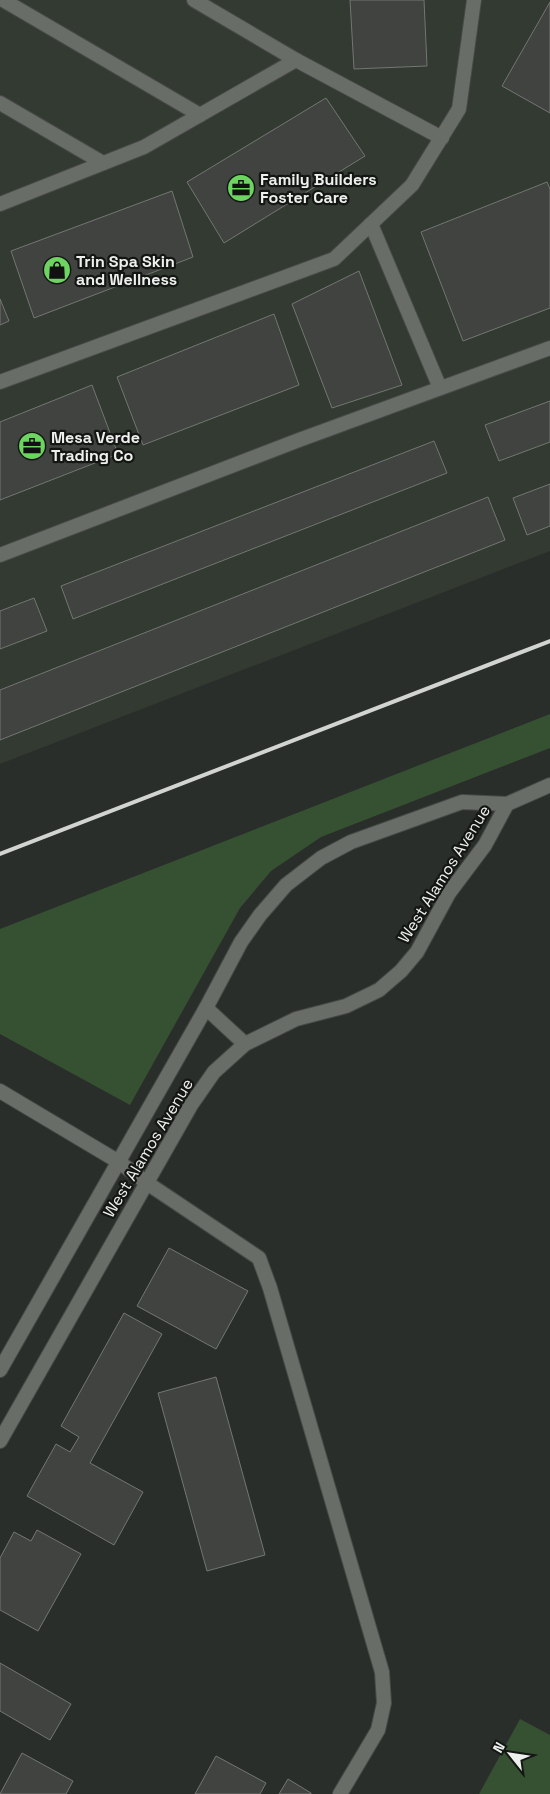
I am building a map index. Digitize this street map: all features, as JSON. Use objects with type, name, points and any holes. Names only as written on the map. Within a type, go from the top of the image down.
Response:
[{"type":"street","points":[[3,0],[200,115]]},
{"type":"street","points":[[194,0],[296,60],[442,138]]},
{"type":"street","points":[[0,382],[334,259],[412,185],[460,109],[474,0]]},
{"type":"street","points":[[0,204],[144,147],[296,60]]},
{"type":"street","points":[[0,103],[104,163]]},
{"type":"street","points":[[371,224],[440,388]]},
{"type":"street","points":[[0,555],[550,348]]},
{"type":"street","points":[[507,804],[550,785]]},
{"type":"street","name":"West Alamos Avenue","points":[[0,1370],[206,1008],[241,942],[260,915],[286,885],[321,858],[351,842],[462,802],[507,804],[485,845],[449,893],[417,952],[401,971],[379,990],[346,1006],[296,1020],[246,1044],[214,1072],[197,1096],[0,1441]]},
{"type":"street","points":[[206,1008],[246,1044]]},
{"type":"street","points":[[0,1091],[119,1162],[147,1183],[260,1258],[382,1672],[384,1703],[378,1730],[340,1794]]},
{"type":"shaded area","points":[[0,0],[550,0],[550,551],[0,764]]},
{"type":"green space","points":[[550,714],[550,748],[321,837],[271,871],[240,908],[130,1105],[0,1034],[0,929]]},
{"type":"green space","points":[[520,1719],[550,1735],[550,1794],[479,1794]]},
{"type":"building","points":[[350,0],[424,0],[427,66],[354,69]]},
{"type":"building","points":[[550,2],[550,113],[502,86]]},
{"type":"building","points":[[326,98],[365,156],[224,243],[187,182]]},
{"type":"building","points":[[547,182],[550,189],[550,308],[463,341],[421,232]]},
{"type":"building","points":[[172,191],[193,257],[34,318],[11,251]]},
{"type":"building","points":[[359,271],[402,385],[332,408],[292,304]]},
{"type":"building","points":[[0,299],[9,321],[0,325]]},
{"type":"building","points":[[274,314],[299,385],[143,445],[117,377]]},
{"type":"building","points":[[92,385],[118,454],[0,500],[0,422]]},
{"type":"building","points":[[550,401],[550,442],[499,461],[485,425]]},
{"type":"building","points":[[434,441],[447,473],[73,619],[61,586]]},
{"type":"building","points":[[550,484],[550,526],[527,535],[513,498]]},
{"type":"building","points":[[488,497],[505,540],[0,740],[0,690]]},
{"type":"building","points":[[34,598],[47,631],[0,649],[0,611]]},
{"type":"building","points":[[169,1248],[248,1291],[216,1349],[137,1306]]},
{"type":"building","points":[[124,1313],[162,1334],[90,1463],[143,1492],[114,1545],[27,1496],[56,1444],[70,1452],[79,1437],[61,1426]]},
{"type":"building","points":[[216,1377],[265,1555],[207,1571],[158,1393]]},
{"type":"building","points":[[37,1530],[81,1554],[38,1631],[0,1610],[0,1558],[14,1532],[31,1541]]},
{"type":"building","points":[[0,1663],[71,1704],[50,1740],[0,1711]]},
{"type":"building","points":[[22,1753],[73,1781],[66,1794],[0,1794]]},
{"type":"building","points":[[216,1756],[266,1783],[260,1794],[195,1794]]},
{"type":"building","points":[[288,1779],[311,1793],[311,1794],[279,1794]]},
{"type":"railway","points":[[0,854],[550,641]]},
{"type":"place","name":"Family Builders Foster Care","points":[[241,188]]},
{"type":"place","name":"Trin Spa Skin and Wellness","points":[[57,270]]},
{"type":"place","name":"Mesa Verde Trading Co","points":[[32,446]]}]
